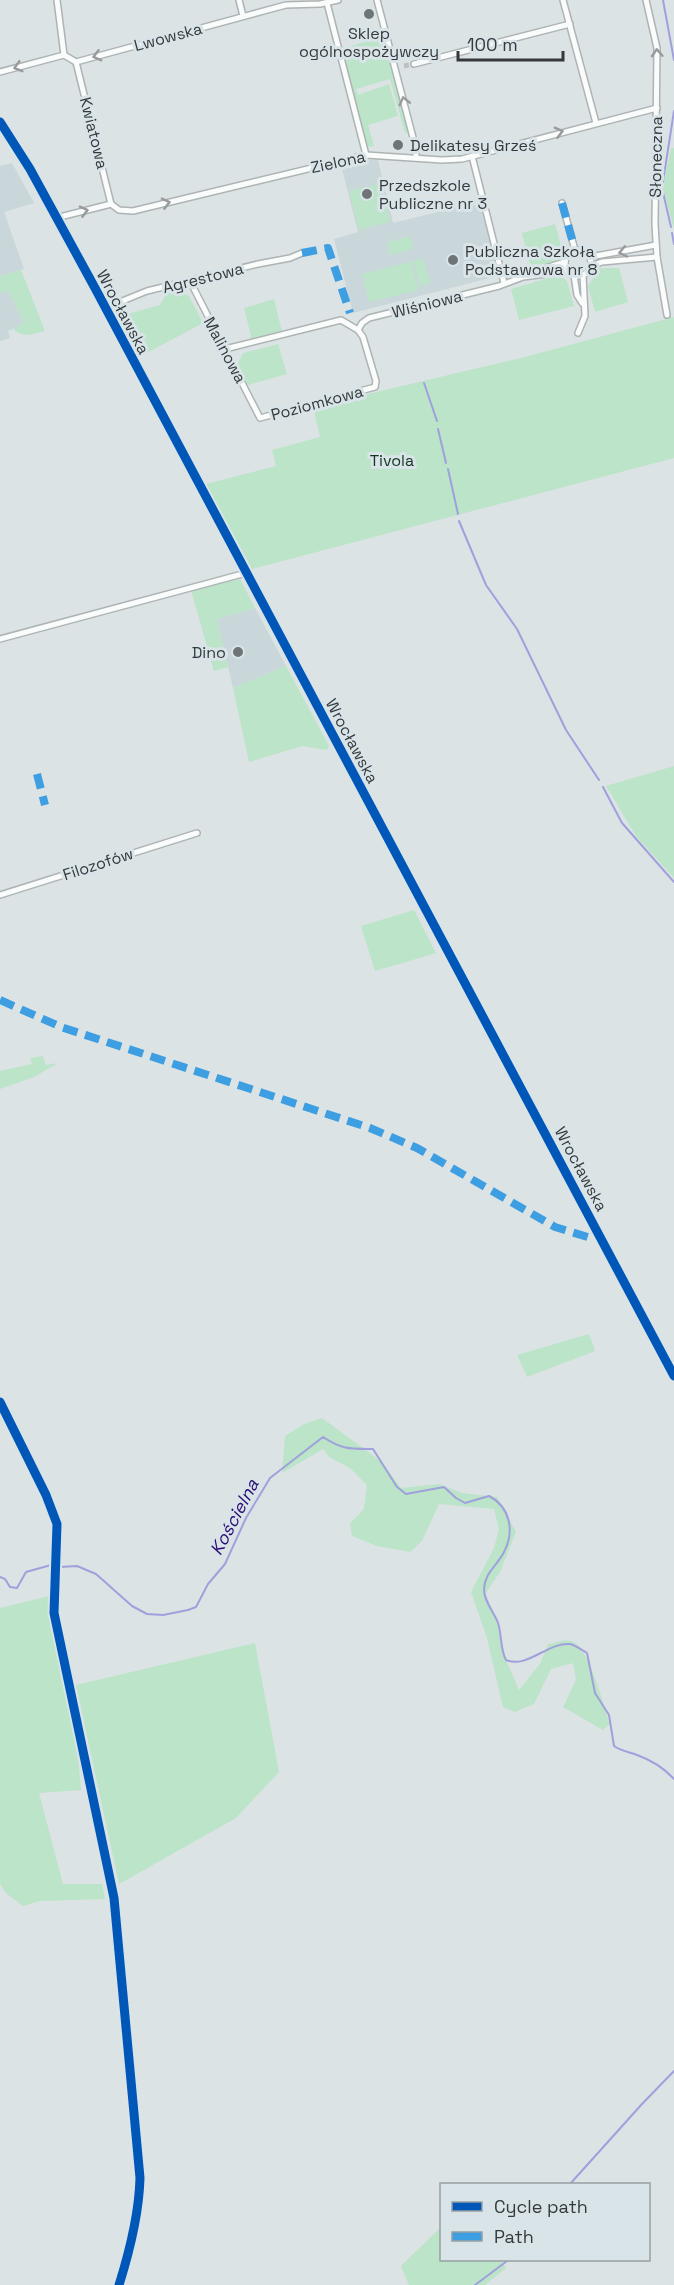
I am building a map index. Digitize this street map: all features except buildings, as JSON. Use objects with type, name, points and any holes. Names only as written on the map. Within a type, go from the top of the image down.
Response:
[{"type":"street","points":[[57,0],[64,56]]},
{"type":"street","points":[[239,0],[243,16]]},
{"type":"street","name":"Lwowska","points":[[76,62],[243,16],[286,6],[338,0]]},
{"type":"street","points":[[376,0],[396,69],[416,148],[416,158]]},
{"type":"street","points":[[563,0],[596,123]]},
{"type":"street","name":"Słoneczna","points":[[646,0],[657,48],[656,245],[667,315]]},
{"type":"street","points":[[327,3],[366,155]]},
{"type":"street","points":[[414,64],[570,24]]},
{"type":"street","points":[[0,72],[64,56],[76,62]]},
{"type":"street","name":"Kwiatowa","points":[[76,62],[111,204]]},
{"type":"street","points":[[396,69],[404,66]]},
{"type":"street","name":"Zielona","points":[[56,218],[111,204],[119,210],[133,211],[366,155],[453,160],[657,108]]},
{"type":"street","name":"Wrocławska","points":[[0,122],[30,169],[105,308],[674,1376]]},
{"type":"street","points":[[472,156],[504,284]]},
{"type":"street","points":[[562,203],[575,250]]},
{"type":"street","points":[[590,257],[656,245]]},
{"type":"street","points":[[583,275],[574,275],[568,271],[565,262],[568,255],[575,250],[583,251],[590,257],[591,266]]},
{"type":"street","name":"Agrestowa","points":[[105,308],[147,291],[258,264],[280,261],[302,253]]},
{"type":"street","points":[[578,333],[584,322],[583,275],[591,266],[602,262],[657,257]]},
{"type":"street","name":"Wiśniowa","points":[[536,274],[542,269],[565,262]]},
{"type":"street","name":"Wiśniowa","points":[[358,330],[362,322],[369,318],[536,274],[568,271]]},
{"type":"street","points":[[574,275],[577,295],[583,304]]},
{"type":"street","name":"Malinowa","points":[[190,281],[260,418]]},
{"type":"street","points":[[225,349],[341,320],[358,330]]},
{"type":"street","name":"Poziomkowa","points":[[260,418],[375,387],[376,381],[363,337],[358,330]]},
{"type":"street","points":[[0,639],[246,573]]},
{"type":"street","name":"Filozofów","points":[[0,895],[197,833]]},
{"type":"street","points":[[0,1402],[46,1495],[57,1524],[54,1613],[114,1898],[140,2178],[140,2199],[136,2221],[119,2285]]},
{"type":"shaded area","points":[[378,160],[393,223],[479,202],[497,270],[494,277],[353,313],[334,239],[358,232],[341,165]]},
{"type":"shaded area","points":[[12,163],[34,203],[4,212],[24,269],[0,276],[0,166]]},
{"type":"shaded area","points":[[8,290],[24,323],[8,331],[10,338],[0,341],[0,294]]},
{"type":"shaded area","points":[[255,608],[286,666],[233,688],[217,619]]},
{"type":"green space","points":[[383,36],[395,71],[410,132],[405,133],[390,79],[356,89],[358,95],[389,84],[398,116],[368,125],[374,146],[368,147],[339,50]]},
{"type":"green space","points":[[671,148],[674,148],[674,229],[663,188]]},
{"type":"green space","points":[[377,184],[379,195],[383,194],[390,222],[359,230],[349,191]]},
{"type":"green space","points":[[555,224],[562,249],[556,261],[531,268],[522,233]]},
{"type":"green space","points":[[410,236],[414,249],[390,255],[387,242]]},
{"type":"green space","points":[[423,258],[430,283],[420,286],[413,261]]},
{"type":"green space","points":[[411,262],[419,290],[369,302],[362,274]]},
{"type":"green space","points":[[600,268],[619,268],[628,302],[595,312],[588,286]]},
{"type":"green space","points":[[21,270],[45,331],[24,335],[13,328],[24,323],[8,290],[0,294],[0,276]]},
{"type":"green space","points":[[559,275],[567,281],[574,306],[519,320],[511,289]]},
{"type":"green space","points":[[177,290],[189,296],[203,323],[145,354],[124,315],[160,305],[167,293]]},
{"type":"green space","points":[[274,299],[282,332],[252,340],[244,308]]},
{"type":"green space","name":"Tivola","points":[[674,317],[674,458],[252,569],[206,484],[276,466],[272,450],[320,437],[313,407],[521,358]]},
{"type":"green space","points":[[278,344],[287,374],[248,385],[237,365],[243,353]]},
{"type":"green space","points":[[240,579],[255,608],[217,619],[228,667],[214,671],[191,590]]},
{"type":"green space","points":[[286,666],[329,746],[327,750],[302,746],[249,762],[233,688]]},
{"type":"green space","points":[[674,766],[674,878],[636,836],[606,786]]},
{"type":"green space","points":[[414,910],[436,953],[375,971],[361,926]]},
{"type":"green space","points":[[43,1056],[46,1065],[58,1063],[34,1077],[0,1089],[0,1071],[32,1064],[30,1058]]},
{"type":"green space","points":[[589,1334],[595,1351],[527,1377],[517,1355]]},
{"type":"green space","points":[[322,1418],[382,1462],[401,1488],[439,1484],[462,1493],[497,1497],[516,1532],[500,1572],[485,1594],[496,1617],[504,1655],[519,1690],[540,1664],[548,1644],[571,1641],[578,1645],[590,1665],[610,1724],[603,1730],[563,1707],[576,1680],[573,1663],[551,1669],[534,1704],[515,1712],[503,1707],[487,1638],[471,1592],[494,1548],[499,1529],[494,1509],[439,1504],[422,1541],[410,1552],[377,1546],[352,1536],[350,1523],[364,1509],[367,1485],[350,1468],[329,1457],[323,1449],[282,1473],[285,1436],[304,1424]]},
{"type":"green space","points":[[53,1595],[81,1790],[39,1793],[63,1884],[102,1884],[105,1899],[40,1901],[23,1906],[6,1893],[0,1884],[0,1608]]},
{"type":"green space","points":[[255,1643],[279,1772],[236,1818],[119,1884],[76,1685]]},
{"type":"green space","points":[[440,2228],[440,2261],[501,2261],[506,2268],[485,2285],[409,2285],[401,2266]]},
{"type":"waterway","name":"Kościelna","points":[[663,0],[674,60]]},
{"type":"waterway","name":"Kościelna","points":[[671,227],[662,188],[674,111]]},
{"type":"waterway","name":"Kościelna","points":[[672,233],[674,244]]},
{"type":"waterway","points":[[424,383],[437,421]]},
{"type":"waterway","points":[[438,429],[446,463]]},
{"type":"waterway","points":[[448,469],[458,514]]},
{"type":"waterway","points":[[459,521],[486,585],[517,629],[566,730],[599,780]]},
{"type":"waterway","points":[[603,787],[622,823],[674,882]]},
{"type":"waterway","name":"Kościelna","points":[[60,1567],[77,1566],[96,1574],[132,1606],[147,1614],[163,1615],[196,1607],[208,1584],[225,1564],[246,1518],[270,1478],[323,1437],[347,1448],[373,1449],[397,1487],[406,1494],[444,1487],[465,1503],[489,1496],[502,1506],[510,1528],[509,1536],[504,1552],[487,1578],[484,1594],[498,1623],[506,1660],[522,1661],[562,1644],[570,1644],[587,1653],[595,1693],[609,1715],[614,1746],[652,1762],[674,1779]]},
{"type":"waterway","name":"Kościelna","points":[[0,1577],[5,1579],[10,1587],[17,1588],[26,1572],[51,1565]]},
{"type":"waterway","points":[[571,2183],[674,2071]]},
{"type":"waterway","points":[[475,2285],[507,2261]]},
{"type":"tunnel","points":[[404,66],[414,64]]},
{"type":"marked path","points":[[562,203],[575,250]]},
{"type":"marked path","points":[[302,253],[328,248],[350,313]]},
{"type":"marked path","points":[[37,774],[45,805]]},
{"type":"marked path","points":[[0,1000],[61,1027],[370,1128],[417,1148],[555,1227],[591,1238],[599,1235]]},
{"type":"cycle path","points":[[0,122],[30,169],[95,288],[674,1376]]},
{"type":"cycle path","points":[[0,1402],[46,1495],[57,1524],[54,1613],[114,1898],[140,2178],[133,2232],[119,2285]]},
{"type":"place","name":"Sklep ogólnospożywczy","points":[[369,14]]},
{"type":"place","name":"Delikatesy Grześ","points":[[398,145]]},
{"type":"place","name":"Przedszkole Publiczne nr 3","points":[[367,194]]},
{"type":"place","name":"Publiczna Szkoła Podstawowa nr 8","points":[[453,260]]},
{"type":"place","name":"Dino","points":[[238,652]]}]
